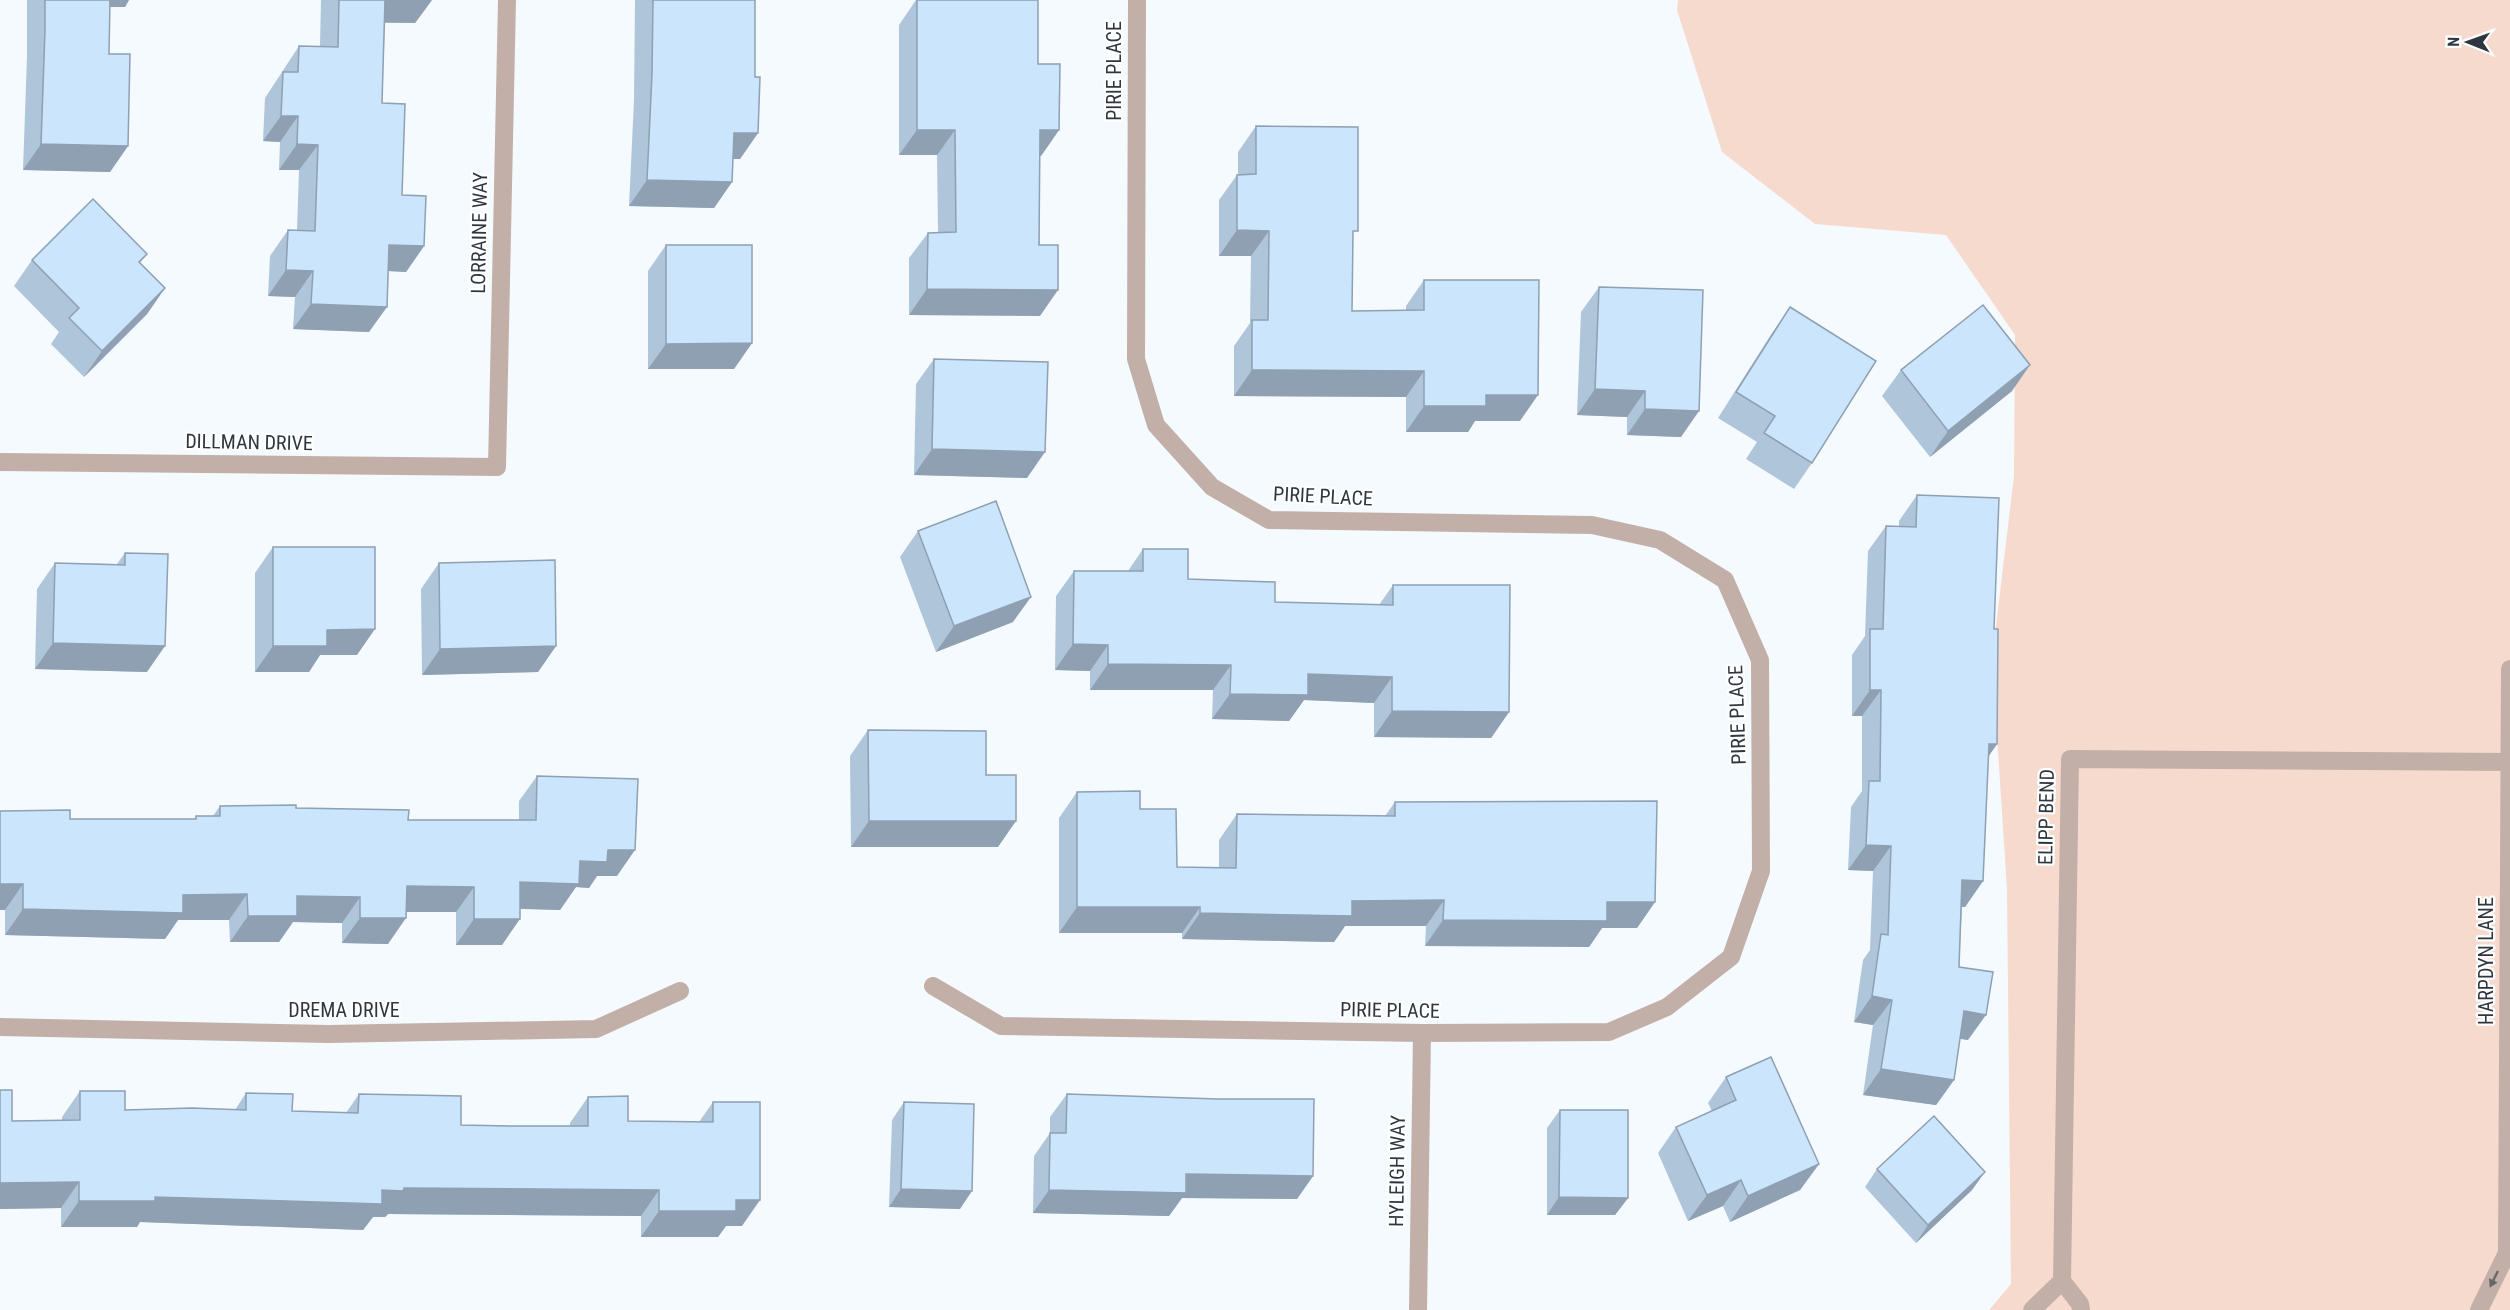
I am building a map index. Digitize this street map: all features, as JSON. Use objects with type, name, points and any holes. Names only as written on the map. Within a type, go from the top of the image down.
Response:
[{"type":"street","name":"LORRAINE WAY","points":[[497,467],[507,0]]},
{"type":"street","name":"PIRIE PLACE","points":[[933,986],[1001,1026],[1422,1033],[1609,1032],[1667,1007],[1731,957],[1761,871],[1760,660],[1725,580],[1660,540],[1592,525],[1269,519],[1212,487],[1156,425],[1136,359],[1137,0]]},
{"type":"street","name":"DILLMAN DRIVE","points":[[0,462],[497,467]]},
{"type":"street","name":"HARPDYN LANE","points":[[2479,1310],[2508,1255],[2510,669]]},
{"type":"street","name":"ELIPP BEND","points":[[2062,1281],[2070,759],[2510,762]]},
{"type":"street","name":"DREMA DRIVE","points":[[0,1027],[329,1034],[596,1029],[680,991]]},
{"type":"street","name":"HYLEIGH WAY","points":[[1418,1310],[1422,1033]]},
{"type":"street","points":[[2032,1310],[2062,1281],[2080,1304],[2081,1310]]},
{"type":"shaded area","points":[[1678,0],[2510,0],[2510,1310],[1989,1310],[2011,1284],[2007,889],[1992,659],[2014,476],[2015,335],[1946,235],[1815,224],[1722,152],[1677,10]]},
{"type":"building","points":[[45,0],[110,0],[109,54],[130,54],[128,146],[41,144]]},
{"type":"building","points":[[339,0],[385,0],[382,103],[405,104],[402,195],[426,196],[424,246],[389,245],[387,307],[311,304],[313,271],[286,270],[288,230],[315,231],[318,145],[297,144],[298,116],[281,116],[283,72],[298,72],[299,46],[338,47]]},
{"type":"building","points":[[653,0],[755,0],[755,77],[760,77],[758,133],[734,133],[732,182],[647,180]]},
{"type":"building","points":[[917,0],[1038,0],[1038,64],[1060,64],[1059,130],[1040,130],[1039,245],[1058,245],[1058,290],[927,289],[928,233],[956,232],[955,130],[917,130]]},
{"type":"building","points":[[1256,126],[1358,127],[1358,231],[1353,231],[1352,311],[1424,310],[1424,280],[1539,280],[1538,395],[1486,395],[1486,406],[1424,406],[1424,371],[1252,370],[1252,320],[1268,320],[1269,231],[1237,230],[1237,175],[1256,174]]},
{"type":"building","points":[[93,199],[147,254],[139,262],[165,288],[102,351],[69,318],[79,308],[32,260]]},
{"type":"building","points":[[666,245],[752,245],[752,343],[666,344]]},
{"type":"building","points":[[1599,287],[1703,290],[1699,411],[1645,409],[1645,391],[1595,389]]},
{"type":"building","points":[[1983,305],[2030,365],[1948,431],[1901,370]]},
{"type":"building","points":[[1790,307],[1876,361],[1812,463],[1764,433],[1775,416],[1736,392]]},
{"type":"building","points":[[934,359],[1048,362],[1045,452],[932,449]]},
{"type":"building","points":[[1917,495],[1999,498],[1994,629],[1998,629],[1997,744],[1989,744],[1983,881],[1962,880],[1959,967],[1993,972],[1986,1015],[1964,1011],[1954,1080],[1881,1069],[1892,1000],[1872,996],[1881,934],[1888,935],[1891,846],[1866,845],[1869,781],[1880,781],[1881,690],[1870,690],[1870,629],[1883,629],[1886,526],[1916,527]]},
{"type":"building","points":[[996,501],[1031,597],[954,626],[918,531]]},
{"type":"building","points":[[273,547],[375,547],[375,629],[327,630],[327,646],[273,646]]},
{"type":"building","points":[[1143,549],[1188,549],[1188,579],[1275,582],[1275,602],[1393,605],[1393,585],[1510,585],[1509,712],[1392,711],[1392,677],[1308,674],[1308,695],[1230,694],[1231,665],[1108,664],[1108,645],[1073,644],[1074,571],[1143,571]]},
{"type":"building","points":[[125,553],[168,554],[165,646],[53,643],[55,563],[125,565]]},
{"type":"building","points":[[555,560],[556,646],[440,649],[439,563]]},
{"type":"building","points":[[868,730],[986,731],[986,775],[1016,775],[1016,821],[869,821]]},
{"type":"building","points":[[537,776],[638,779],[635,850],[608,850],[607,862],[580,861],[579,884],[520,882],[520,919],[474,919],[474,887],[407,886],[406,918],[360,918],[360,897],[297,896],[297,916],[248,916],[247,894],[183,895],[183,913],[23,909],[23,884],[0,884],[0,811],[70,810],[70,819],[196,819],[196,816],[220,816],[220,806],[296,805],[296,808],[409,810],[408,820],[536,820]]},
{"type":"building","points":[[1140,791],[1140,809],[1176,809],[1177,867],[1236,868],[1237,814],[1395,816],[1395,802],[1657,801],[1655,902],[1607,902],[1607,921],[1443,920],[1444,900],[1352,901],[1352,916],[1200,913],[1200,907],[1077,907],[1077,792]]},
{"type":"building","points":[[1771,1057],[1819,1164],[1748,1196],[1741,1180],[1707,1195],[1676,1127],[1736,1100],[1726,1077]]},
{"type":"building","points":[[0,1090],[12,1090],[12,1121],[80,1120],[80,1091],[125,1091],[125,1110],[192,1108],[246,1110],[246,1093],[293,1094],[292,1111],[358,1113],[359,1094],[461,1096],[461,1125],[514,1126],[588,1126],[588,1097],[628,1096],[628,1121],[713,1122],[713,1102],[760,1102],[760,1200],[736,1200],[736,1211],[659,1211],[659,1190],[404,1188],[403,1191],[382,1190],[382,1204],[155,1197],[155,1201],[79,1201],[79,1182],[0,1183]]},
{"type":"building","points":[[1067,1094],[1218,1099],[1314,1099],[1313,1176],[1186,1174],[1186,1193],[1049,1190],[1050,1133],[1066,1133]]},
{"type":"building","points":[[904,1102],[974,1104],[972,1191],[901,1189]]},
{"type":"building","points":[[1560,1110],[1628,1110],[1628,1198],[1559,1197]]},
{"type":"building","points":[[1934,1116],[1985,1172],[1928,1225],[1877,1169]]}]
